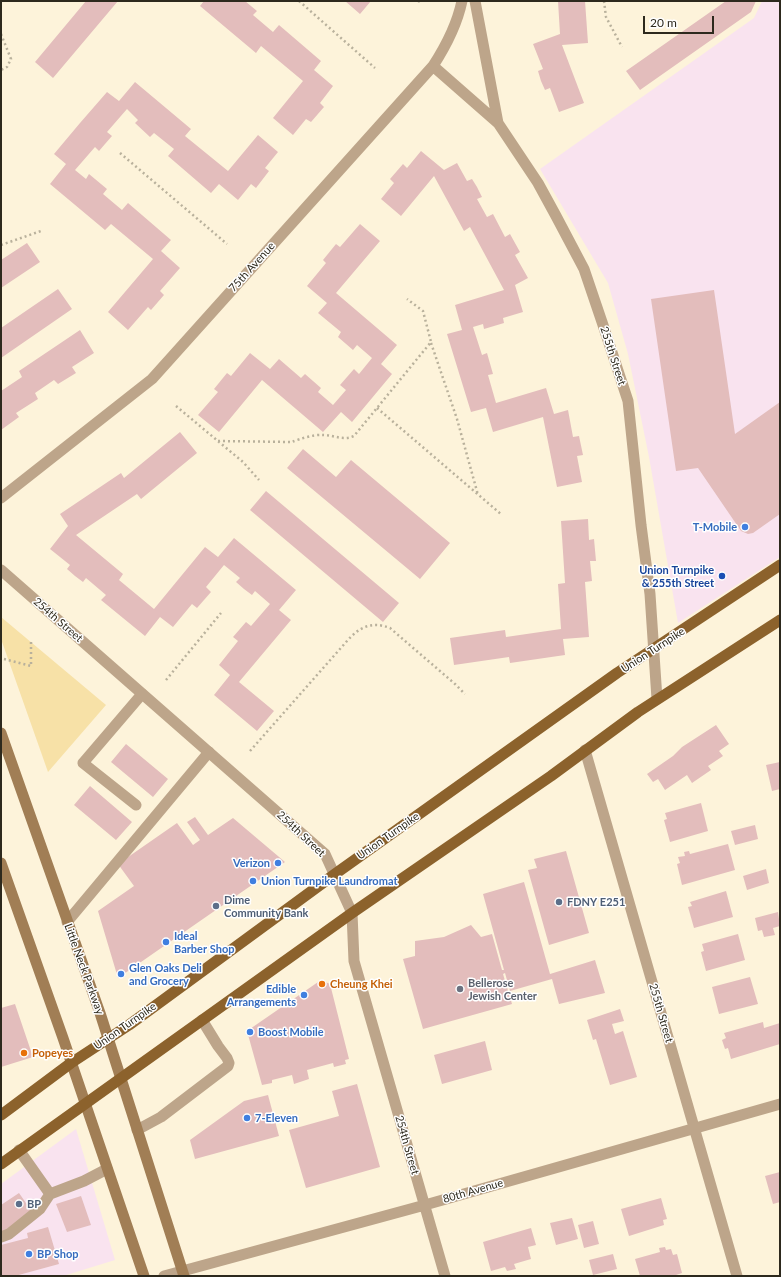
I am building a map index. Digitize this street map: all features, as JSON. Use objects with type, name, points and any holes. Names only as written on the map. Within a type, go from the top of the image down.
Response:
[{"type":"main road","name":"Union Turnpike","points":[[1,1115],[71,1063],[108,1039],[335,874],[617,673],[780,565]]},
{"type":"main road","points":[[1,1164],[352,913],[657,699],[780,620]]},
{"type":"main road","name":"Little Neck Parkway","points":[[1,733],[108,1039],[183,1274]]},
{"type":"main road","points":[[1,863],[63,1038],[144,1276]]},
{"type":"street","name":"75th Avenue","points":[[1,498],[152,379],[433,66],[447,45],[460,13],[462,1]]},
{"type":"street","points":[[475,1],[498,123]]},
{"type":"street","name":"255th Street","points":[[433,66],[498,123],[538,183],[584,270],[628,400],[650,594],[657,699]]},
{"type":"street","name":"254th Street","points":[[1,570],[325,854],[352,913],[354,961],[445,1276]]},
{"type":"street","points":[[136,805],[83,763],[142,694]]},
{"type":"street","name":"255th Street","points":[[585,750],[737,1276]]},
{"type":"street","points":[[67,922],[209,752]]},
{"type":"street","points":[[137,1130],[161,1117],[228,1066],[229,1063],[227,1058],[202,1020]]},
{"type":"street","name":"80th Avenue","points":[[164,1276],[183,1274],[780,1104]]},
{"type":"street","points":[[19,1150],[50,1194]]},
{"type":"street","points":[[1,1237],[9,1234],[40,1209],[50,1194],[84,1181],[107,1169]]},
{"type":"path","points":[[299,1],[375,68]]},
{"type":"path","points":[[418,1],[422,3]]},
{"type":"path","points":[[604,1],[606,17],[622,47]]},
{"type":"path","points":[[1,34],[11,59],[7,67],[1,70]]},
{"type":"path","points":[[120,153],[226,244]]},
{"type":"path","points":[[1,245],[41,231]]},
{"type":"path","points":[[407,299],[423,311],[431,342],[457,419],[478,495]]},
{"type":"path","points":[[218,442],[292,442],[322,434],[348,439],[354,436],[431,342]]},
{"type":"path","points":[[176,406],[243,462],[259,480]]},
{"type":"path","points":[[377,408],[502,516]]},
{"type":"path","points":[[166,680],[221,613]]},
{"type":"path","points":[[250,751],[346,641],[355,632],[373,625],[383,625],[390,628],[456,684],[465,694]]},
{"type":"path","points":[[4,659],[31,666],[31,639]]},
{"type":"shaded area","points":[[762,1],[780,1],[780,557],[678,623],[649,457],[628,354],[608,283],[540,169],[754,18]]},
{"type":"shaded area","points":[[1,617],[106,705],[48,772],[1,639]]},
{"type":"shaded area","points":[[76,1129],[115,1260],[63,1276],[1,1276],[1,1184]]},
{"type":"building","points":[[86,1],[118,1],[53,78],[35,62]]},
{"type":"building","points":[[204,1],[245,1],[257,11],[253,15],[273,32],[279,25],[321,61],[314,70],[333,86],[320,103],[324,107],[311,122],[306,119],[293,135],[273,118],[303,81],[261,46],[256,53],[200,6]]},
{"type":"building","points":[[345,1],[371,1],[360,14]]},
{"type":"building","points":[[558,1],[585,1],[588,43],[562,45],[584,103],[559,112],[550,88],[545,90],[541,81],[538,71],[543,69],[533,44],[560,34]]},
{"type":"building","points":[[726,1],[756,1],[751,12],[640,90],[626,71]]},
{"type":"building","points":[[135,82],[191,129],[185,136],[228,171],[258,135],[278,152],[265,168],[269,171],[256,188],[251,184],[238,200],[219,184],[211,193],[168,156],[174,149],[154,133],[150,137],[135,123],[138,120],[127,109],[107,132],[112,136],[99,151],[95,147],[75,170],[86,179],[89,174],[107,189],[103,194],[122,210],[128,203],[171,240],[161,251],[180,268],[160,291],[164,295],[151,310],[148,307],[128,330],[108,312],[153,259],[111,224],[105,230],[50,184],[66,164],[54,154],[107,92],[119,101]]},
{"type":"building","points":[[421,151],[444,170],[457,163],[467,181],[472,179],[477,187],[482,197],[477,199],[487,217],[493,214],[505,237],[510,234],[520,252],[515,255],[528,278],[515,285],[523,312],[503,318],[504,323],[484,329],[483,324],[473,327],[482,355],[487,353],[493,374],[488,375],[496,403],[546,388],[554,414],[568,410],[573,437],[579,436],[583,455],[577,456],[582,482],[557,487],[543,417],[493,432],[486,408],[471,412],[447,334],[462,330],[455,305],[504,290],[470,227],[464,231],[434,176],[401,216],[381,199],[394,183],[390,179],[403,164],[407,168]]},
{"type":"building","points":[[360,224],[380,241],[336,293],[397,345],[381,364],[392,374],[352,422],[341,412],[323,432],[262,380],[219,432],[198,415],[218,392],[214,389],[227,373],[231,376],[250,353],[270,369],[279,359],[301,378],[305,374],[321,388],[318,392],[333,405],[346,390],[340,385],[354,369],[359,374],[372,358],[357,345],[353,350],[338,337],[341,332],[318,313],[327,303],[307,286],[326,263],[323,260],[336,244],[340,247]]},
{"type":"building","points":[[27,243],[40,262],[1,288],[1,260]]},
{"type":"building","points":[[58,289],[72,309],[1,358],[1,328]]},
{"type":"building","points":[[714,290],[735,434],[780,402],[780,514],[753,533],[748,534],[741,531],[698,468],[676,471],[651,299]]},
{"type":"building","points":[[80,330],[94,353],[72,367],[76,373],[58,384],[54,380],[35,393],[38,399],[16,413],[19,417],[1,430],[1,391],[22,377],[19,371]]},
{"type":"building","points":[[180,432],[197,453],[141,499],[137,494],[76,535],[123,574],[119,580],[154,609],[205,547],[218,557],[234,538],[296,590],[279,610],[291,620],[239,682],[274,711],[257,731],[214,695],[230,675],[219,665],[238,641],[233,637],[246,622],[251,626],[270,604],[255,591],[252,595],[244,589],[236,582],[240,578],[224,565],[206,587],[211,592],[197,608],[192,604],[173,627],[160,617],[145,636],[101,600],[106,595],[86,578],[83,582],[75,576],[67,569],[70,565],[50,549],[68,526],[60,514],[121,473],[124,478]]},
{"type":"building","points":[[303,449],[336,477],[351,460],[450,543],[420,579],[287,468]]},
{"type":"building","points":[[266,491],[399,603],[383,622],[250,510]]},
{"type":"building","points":[[588,519],[589,540],[594,539],[596,561],[590,561],[592,581],[585,582],[589,637],[563,639],[565,655],[510,663],[509,657],[454,665],[450,638],[505,630],[506,637],[561,629],[558,584],[565,583],[561,521]]},
{"type":"building","points":[[716,725],[729,744],[719,751],[723,756],[708,766],[711,770],[692,783],[687,775],[665,790],[658,779],[653,782],[647,774],[673,756],[682,747]]},
{"type":"building","points":[[126,744],[168,779],[153,797],[111,762]]},
{"type":"building","points":[[780,762],[780,789],[772,791],[766,765]]},
{"type":"building","points":[[90,786],[132,822],[116,840],[74,805]]},
{"type":"building","points":[[701,803],[708,831],[670,842],[664,820],[667,819],[665,813]]},
{"type":"building","points":[[195,817],[208,835],[233,818],[285,862],[118,978],[98,911],[134,886],[118,864],[177,823],[193,845],[200,840],[187,822]]},
{"type":"building","points":[[755,825],[758,839],[735,845],[731,831]]},
{"type":"building","points":[[728,844],[735,870],[682,885],[677,864],[680,863],[678,857],[685,856],[684,852],[689,851],[690,854]]},
{"type":"building","name":"FDNY E251","points":[[566,851],[589,933],[549,945],[528,870],[537,868],[534,859]]},
{"type":"building","points":[[766,869],[769,883],[747,890],[743,876]]},
{"type":"building","points":[[524,882],[550,974],[595,960],[605,993],[559,1004],[552,979],[510,991],[505,973],[503,974],[512,1004],[423,1029],[403,959],[415,956],[415,941],[444,937],[471,925],[481,937],[492,934],[502,970],[504,970],[483,894]]},
{"type":"building","points":[[726,891],[733,917],[694,928],[688,907],[692,906],[690,902]]},
{"type":"building","points":[[778,912],[780,926],[773,928],[775,935],[764,937],[762,930],[758,931],[755,918]]},
{"type":"building","points":[[738,934],[745,960],[706,971],[701,952],[704,951],[702,944]]},
{"type":"building","points":[[750,977],[758,1004],[719,1014],[712,987]]},
{"type":"building","points":[[321,980],[330,984],[349,1059],[345,1060],[346,1064],[334,1067],[333,1063],[307,1070],[309,1079],[294,1084],[292,1075],[272,1080],[272,1083],[262,1085],[247,1031]]},
{"type":"building","points":[[15,1004],[33,1057],[1,1067],[1,1008]]},
{"type":"building","points":[[620,1009],[624,1021],[612,1024],[615,1034],[623,1031],[637,1077],[610,1085],[596,1039],[593,1040],[587,1020]]},
{"type":"building","points":[[763,1022],[764,1028],[780,1023],[780,1044],[731,1059],[728,1048],[725,1049],[722,1040],[726,1038],[724,1033]]},
{"type":"building","points":[[485,1041],[492,1070],[442,1084],[434,1055]]},
{"type":"building","points":[[357,1084],[380,1167],[306,1188],[289,1130],[339,1116],[332,1091]]},
{"type":"building","name":"7-Eleven","points":[[268,1095],[279,1136],[195,1159],[190,1140],[244,1101]]},
{"type":"building","points":[[780,1172],[780,1202],[773,1204],[765,1176]]},
{"type":"building","points":[[19,1193],[33,1213],[1,1233],[1,1205]]},
{"type":"building","points":[[81,1196],[91,1225],[67,1232],[56,1204]]},
{"type":"building","points":[[661,1198],[667,1219],[663,1220],[664,1225],[629,1236],[621,1209]]},
{"type":"building","points":[[572,1218],[578,1239],[556,1245],[550,1223]]},
{"type":"building","points":[[593,1221],[599,1244],[584,1248],[578,1225]]},
{"type":"building","name":"BP Shop","points":[[48,1227],[59,1264],[15,1276],[1,1276],[1,1245],[28,1238],[27,1233]]},
{"type":"building","points":[[531,1228],[536,1245],[528,1247],[531,1259],[514,1264],[516,1269],[507,1271],[505,1267],[491,1271],[483,1242]]},
{"type":"building","points":[[665,1247],[666,1250],[671,1249],[673,1255],[677,1254],[682,1273],[673,1276],[640,1276],[635,1259],[660,1252],[659,1248]]},
{"type":"building","points":[[613,1254],[617,1269],[593,1275],[589,1260]]},
{"type":"place","name":"T-Mobile","points":[[745,527]]},
{"type":"place","name":"Union Turnpike & 255th Street","points":[[722,576]]},
{"type":"place","name":"Verizon","points":[[278,863]]},
{"type":"place","name":"Union Turnpike Laundromat","points":[[253,881]]},
{"type":"place","name":"FDNY E251","points":[[559,902]]},
{"type":"place","name":"Dime Community Bank","points":[[216,906]]},
{"type":"place","name":"Ideal Barber Shop","points":[[166,942]]},
{"type":"place","name":"Glen Oaks Deli and Grocery","points":[[121,974]]},
{"type":"place","name":"Cheung Khei","points":[[322,984]]},
{"type":"place","name":"Bellerose Jewish Center","points":[[460,989]]},
{"type":"place","name":"Edible Arrangements","points":[[304,995]]},
{"type":"place","name":"Boost Mobile","points":[[250,1032]]},
{"type":"place","name":"Popeyes","points":[[24,1053]]},
{"type":"place","name":"7-Eleven","points":[[247,1118]]},
{"type":"place","name":"BP","points":[[19,1204]]},
{"type":"place","name":"BP Shop","points":[[29,1254]]}]
